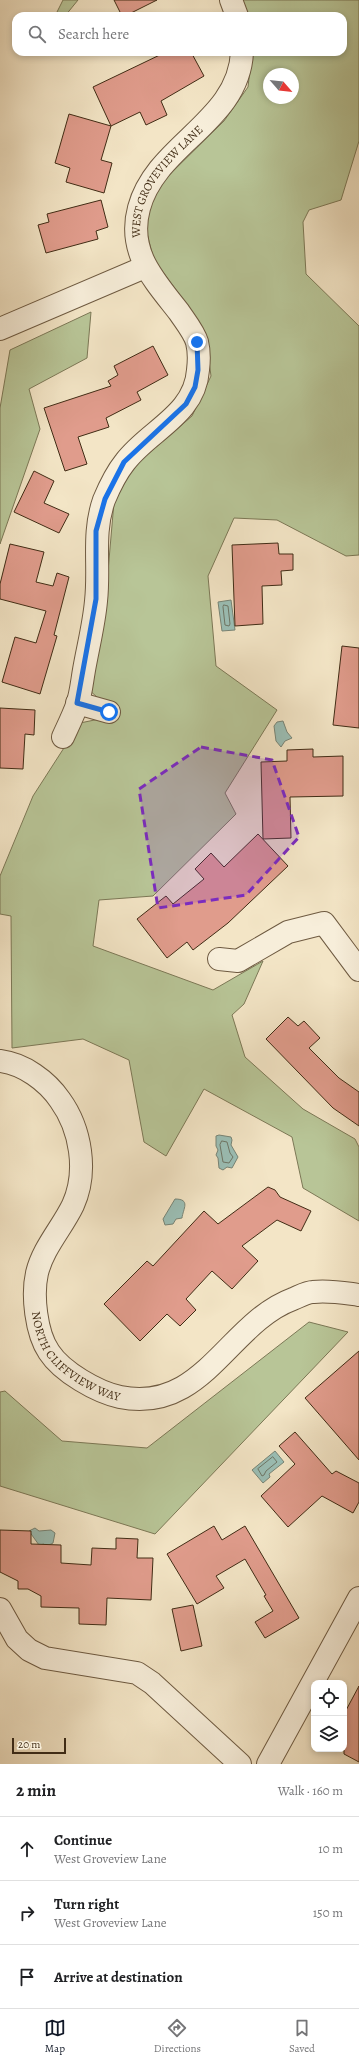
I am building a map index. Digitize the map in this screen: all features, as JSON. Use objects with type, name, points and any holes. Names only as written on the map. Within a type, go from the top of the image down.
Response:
[{"type":"street","points":[[231,0],[236,12]]},
{"type":"street","name":"WEST GROVEVIEW LANE","points":[[63,737],[77,703],[96,599],[96,531],[105,499],[124,462],[186,404],[195,387],[198,370],[197,342],[186,322],[144,267],[139,250],[136,228],[138,210],[144,190],[157,171],[222,106],[236,84],[241,56]]},
{"type":"street","points":[[0,329],[144,267]]},
{"type":"street","points":[[77,703],[109,712]]},
{"type":"street","points":[[219,959],[238,961],[288,932],[324,923],[359,970]]},
{"type":"street","name":"NORTH CLIFFVIEW WAY","points":[[0,1061],[22,1068],[53,1090],[65,1106],[74,1125],[80,1152],[80,1182],[73,1204],[49,1243],[37,1273],[35,1302],[39,1326],[48,1352],[65,1369],[89,1384],[119,1396],[148,1399],[181,1390],[202,1375],[259,1318],[281,1303],[312,1292],[338,1292],[359,1296]]},
{"type":"street","points":[[268,1764],[359,1598]]},
{"type":"street","points":[[0,1609],[17,1640],[29,1650],[45,1658],[136,1673],[152,1683],[240,1764]]},
{"type":"highlighted area","points":[[201,747],[272,760],[299,837],[246,895],[158,908],[139,789]]},
{"type":"green space","points":[[63,0],[78,0],[68,12],[57,12]]},
{"type":"green space","points":[[243,0],[359,0],[359,141],[341,200],[309,210],[303,222],[306,274],[359,326],[359,555],[346,556],[277,520],[234,518],[208,576],[216,666],[277,710],[225,793],[236,814],[153,896],[99,900],[93,946],[213,990],[263,961],[244,1004],[232,1015],[245,1057],[303,1109],[355,1139],[359,1147],[359,1221],[303,1188],[292,1137],[204,1089],[166,1156],[144,1142],[129,1060],[83,1039],[12,1048],[11,916],[0,914],[0,876],[33,796],[80,723],[109,717],[98,698],[87,688],[104,618],[114,502],[134,466],[192,416],[211,376],[206,339],[185,302],[154,260],[146,230],[149,203],[164,180],[224,121],[248,87],[252,56],[347,56],[347,12],[244,12]]},
{"type":"green space","points":[[91,312],[87,358],[29,389],[40,429],[0,544],[0,408],[10,350]]},
{"type":"green space","points":[[309,1322],[348,1332],[155,1534],[0,1486],[0,1392],[5,1391],[62,1441],[147,1448]]},
{"type":"water","points":[[231,600],[235,630],[222,631],[218,602]]},
{"type":"water","points":[[283,721],[287,732],[292,738],[285,741],[281,747],[276,741],[274,726],[277,722]]},
{"type":"water","points":[[216,1136],[231,1137],[231,1145],[238,1157],[232,1168],[227,1167],[223,1170],[219,1168],[218,1158],[216,1155],[218,1150],[216,1146]]},
{"type":"water","points":[[175,1199],[180,1199],[185,1203],[182,1218],[176,1219],[173,1224],[165,1225],[163,1219]]},
{"type":"water","points":[[275,1451],[284,1462],[269,1474],[270,1477],[263,1483],[252,1470]]},
{"type":"water","points":[[35,1528],[39,1531],[51,1530],[55,1533],[53,1543],[45,1547],[44,1544],[39,1545],[29,1531]]},
{"type":"building","points":[[114,0],[157,0],[133,12],[120,12]]},
{"type":"building","points":[[158,56],[193,56],[204,76],[161,101],[167,115],[146,125],[140,112],[111,126],[93,87]]},
{"type":"building","points":[[69,114],[111,126],[101,160],[112,163],[104,193],[66,182],[70,168],[55,163]]},
{"type":"building","points":[[101,200],[108,227],[96,231],[98,239],[46,253],[38,225],[49,222],[47,214]]},
{"type":"building","points":[[153,346],[168,375],[137,392],[141,400],[106,418],[109,427],[78,437],[87,464],[65,471],[44,408],[111,386],[108,381],[118,375],[114,366]]},
{"type":"building","points":[[34,471],[54,481],[44,503],[69,514],[59,533],[14,512]]},
{"type":"building","points":[[278,543],[279,554],[293,554],[293,570],[281,571],[282,585],[262,586],[263,624],[235,626],[232,545]]},
{"type":"building","points":[[10,544],[44,552],[36,582],[53,586],[57,573],[69,577],[54,635],[57,636],[40,694],[2,682],[15,637],[36,643],[46,611],[0,599],[0,584]]},
{"type":"building","points":[[342,646],[359,648],[359,728],[333,725]]},
{"type":"building","points":[[0,708],[35,710],[34,735],[25,734],[23,769],[0,768]]},
{"type":"building","points":[[313,749],[313,757],[343,756],[343,796],[290,797],[291,838],[263,839],[261,762],[287,761],[287,750]]},
{"type":"building","points":[[258,834],[288,866],[228,923],[193,950],[187,942],[167,958],[137,919],[166,896],[173,904],[204,879],[195,869],[211,853],[224,867]]},
{"type":"building","points":[[288,1017],[298,1026],[304,1021],[320,1038],[309,1048],[339,1078],[359,1092],[359,1126],[333,1108],[266,1039]]},
{"type":"building","points":[[268,1187],[275,1190],[280,1197],[311,1211],[301,1231],[277,1220],[242,1246],[258,1261],[232,1289],[212,1271],[186,1299],[196,1310],[180,1326],[167,1314],[140,1341],[104,1304],[147,1261],[153,1266],[204,1211],[218,1224]]},
{"type":"building","points":[[359,1351],[359,1460],[305,1398]]},
{"type":"building","points":[[295,1432],[332,1474],[336,1471],[359,1483],[359,1502],[353,1513],[322,1496],[288,1527],[261,1496],[295,1464],[279,1446]]},
{"type":"building","points":[[214,1526],[222,1540],[245,1526],[299,1618],[265,1638],[255,1622],[273,1611],[264,1596],[266,1595],[245,1559],[216,1576],[224,1588],[197,1604],[167,1554]]},
{"type":"building","points":[[0,1530],[31,1531],[31,1544],[61,1545],[61,1563],[91,1565],[92,1548],[116,1549],[116,1538],[138,1539],[137,1558],[153,1558],[151,1600],[107,1598],[106,1625],[79,1624],[79,1608],[41,1607],[41,1596],[28,1589],[18,1589],[18,1581],[0,1572]]},
{"type":"building","points":[[193,1605],[202,1646],[181,1651],[172,1609]]},
{"type":"building","points":[[359,1686],[359,1762],[344,1754],[344,1752],[347,1752],[347,1708]]},
{"type":"route","points":[[109,712],[77,703],[96,599],[96,531],[105,499],[124,462],[148,438],[166,425],[186,404],[195,387],[198,370],[197,342]]}]
